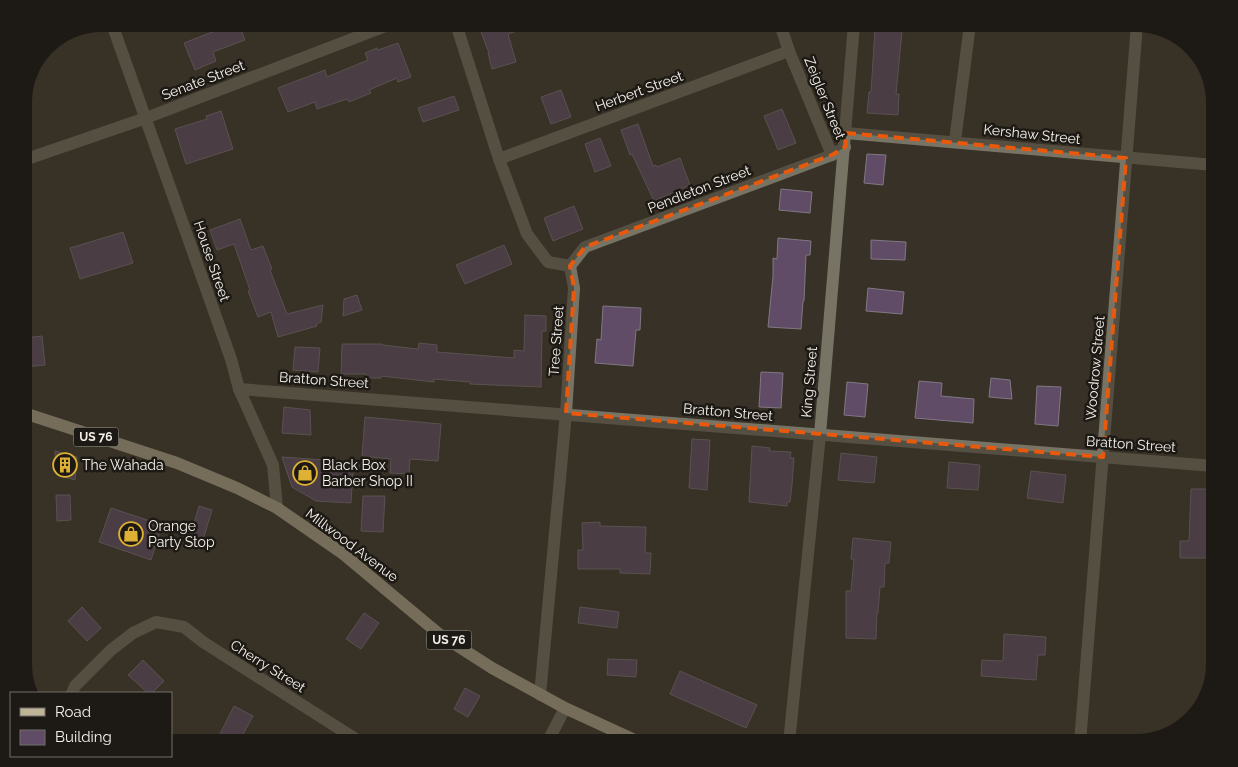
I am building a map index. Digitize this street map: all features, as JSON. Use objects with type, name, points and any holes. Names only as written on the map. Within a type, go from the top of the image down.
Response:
[{"type":"main road","name":"Millwood Avenue","points":[[33,416],[177,463],[237,488],[277,508],[342,553],[439,634],[492,668],[540,695],[621,734]]},
{"type":"street","name":"House Street","points":[[115,32],[231,359],[239,389],[273,465],[277,508]]},
{"type":"street","name":"Senate Street","points":[[33,157],[146,118],[370,32]]},
{"type":"street","points":[[459,32],[499,159],[528,234],[548,262],[570,266]]},
{"type":"street","name":"Zeigler Street","points":[[783,32],[832,155]]},
{"type":"street","name":"King Street","points":[[790,734],[820,435],[853,32]]},
{"type":"street","points":[[955,141],[969,32]]},
{"type":"street","name":"Woodrow Street","points":[[1081,734],[1136,32]]},
{"type":"street","name":"Herbert Street","points":[[499,159],[789,52]]},
{"type":"street","name":"Kershaw Street","points":[[846,133],[1205,164]]},
{"type":"street","name":"Pendleton Street","points":[[570,266],[585,247],[832,155],[845,147]]},
{"type":"street","name":"Tree Street","points":[[540,695],[566,413],[574,288],[570,266]]},
{"type":"street","name":"Bratton Street","points":[[239,389],[566,413],[1206,465]]},
{"type":"street","name":"Cherry Street","points":[[72,692],[75,686],[111,650],[133,632],[156,622],[184,627],[203,642],[348,734]]},
{"type":"street","points":[[552,734],[565,708]]},
{"type":"highlighted area","points":[[846,133],[1126,158],[1103,457],[566,413],[574,288],[570,266],[585,247],[832,155],[845,147]]},
{"type":"building","points":[[212,32],[242,32],[245,40],[213,52],[216,61],[195,70],[184,43]]},
{"type":"building","points":[[481,32],[514,32],[508,34],[516,62],[492,69],[489,53]]},
{"type":"building","points":[[875,32],[902,32],[896,94],[899,94],[898,115],[867,113],[869,92],[871,92]]},
{"type":"building","points":[[398,43],[411,77],[398,82],[397,78],[369,90],[371,93],[349,102],[347,99],[317,109],[315,102],[288,112],[278,88],[325,70],[327,77],[368,60],[365,53]]},
{"type":"building","points":[[561,90],[571,117],[551,124],[541,97]]},
{"type":"building","points":[[454,96],[459,110],[423,122],[418,108]]},
{"type":"building","points":[[782,109],[796,143],[778,150],[764,116]]},
{"type":"building","points":[[221,111],[233,149],[186,164],[175,129],[207,119],[206,116]]},
{"type":"building","points":[[638,124],[653,166],[656,165],[657,167],[680,158],[690,185],[654,201],[632,154],[630,155],[621,130]]},
{"type":"building","points":[[600,138],[611,166],[595,172],[585,144]]},
{"type":"building","points":[[867,154],[886,155],[883,185],[864,183]]},
{"type":"building","points":[[781,189],[812,192],[810,213],[779,210]]},
{"type":"building","points":[[574,206],[583,229],[553,241],[544,218]]},
{"type":"building","points":[[240,219],[251,250],[263,246],[287,314],[323,305],[321,322],[316,324],[317,326],[278,337],[271,312],[258,317],[234,244],[217,250],[210,230]]},
{"type":"building","points":[[123,232],[133,263],[80,279],[70,248]]},
{"type":"building","points":[[778,238],[811,241],[810,255],[806,255],[801,329],[768,327],[773,258],[777,259]]},
{"type":"building","points":[[871,240],[906,242],[905,260],[871,259]]},
{"type":"building","points":[[504,245],[512,264],[465,284],[456,265]]},
{"type":"building","points":[[868,288],[904,292],[902,314],[866,311]]},
{"type":"building","points":[[357,295],[362,310],[343,316],[344,299]]},
{"type":"building","points":[[603,306],[641,308],[640,330],[636,330],[633,366],[595,363],[597,339],[601,340]]},
{"type":"building","points":[[525,315],[546,316],[546,331],[542,331],[541,387],[470,384],[470,382],[434,379],[434,382],[381,376],[381,378],[366,378],[366,374],[341,374],[342,344],[382,344],[418,349],[419,343],[437,345],[437,352],[514,358],[514,350],[524,351]]},
{"type":"building","points":[[42,336],[45,365],[33,366],[33,337]]},
{"type":"building","points":[[295,347],[320,348],[318,372],[293,370]]},
{"type":"building","points":[[761,372],[783,373],[781,408],[759,407]]},
{"type":"building","points":[[991,378],[1010,380],[1012,399],[989,397]]},
{"type":"building","points":[[919,381],[942,383],[941,396],[974,399],[973,423],[915,418]]},
{"type":"building","points":[[847,382],[868,384],[865,417],[844,415]]},
{"type":"building","points":[[1037,386],[1061,387],[1058,426],[1035,424]]},
{"type":"building","points":[[284,407],[310,410],[311,435],[282,433]]},
{"type":"building","points":[[365,417],[441,424],[438,461],[410,459],[409,474],[390,473],[391,459],[362,456]]},
{"type":"building","points":[[692,439],[710,440],[707,490],[689,488]]},
{"type":"building","points":[[752,446],[770,448],[769,451],[791,452],[790,458],[794,458],[792,485],[790,502],[787,502],[787,506],[749,502]]},
{"type":"building","name":"The Wahada","points":[[55,451],[77,457],[75,480],[56,474]]},
{"type":"building","points":[[841,453],[877,457],[874,483],[838,480]]},
{"type":"building","points":[[282,457],[324,460],[324,468],[353,471],[351,503],[316,501],[292,487]]},
{"type":"building","points":[[949,462],[980,465],[978,490],[947,488]]},
{"type":"building","points":[[1031,471],[1066,475],[1063,503],[1027,498]]},
{"type":"building","points":[[1191,489],[1206,489],[1206,558],[1180,558],[1180,541],[1189,541]]},
{"type":"building","points":[[56,495],[70,495],[71,520],[57,521]]},
{"type":"building","points":[[363,496],[385,496],[383,532],[361,531]]},
{"type":"building","points":[[199,506],[212,510],[202,543],[189,540]]},
{"type":"building","name":"Orange Party Stop","points":[[111,508],[162,525],[151,560],[99,542]]},
{"type":"building","points":[[600,522],[600,526],[646,527],[645,553],[651,553],[650,574],[620,573],[620,569],[578,569],[578,550],[583,550],[582,523]]},
{"type":"building","points":[[853,538],[891,542],[889,563],[885,563],[884,587],[880,587],[876,639],[846,638],[846,591],[851,591],[854,559],[851,559]]},
{"type":"building","points":[[82,607],[101,628],[87,641],[68,621]]},
{"type":"building","points":[[580,607],[619,612],[617,628],[578,623]]},
{"type":"building","points":[[364,613],[379,623],[361,649],[346,639]]},
{"type":"building","points":[[1004,634],[1046,637],[1045,655],[1038,655],[1036,680],[981,676],[982,660],[1003,661]]},
{"type":"building","points":[[608,659],[637,660],[636,677],[607,675]]},
{"type":"building","points":[[143,660],[164,681],[153,692],[147,692],[128,675]]},
{"type":"building","points":[[680,671],[757,705],[746,728],[670,694]]},
{"type":"building","points":[[465,688],[480,696],[468,717],[454,709]]},
{"type":"building","points":[[234,706],[253,716],[243,734],[220,734]]},
{"type":"place","name":"The Wahada","points":[[65,465]]},
{"type":"place","name":"Black Box Barber Shop II","points":[[305,473]]},
{"type":"place","name":"Orange Party Stop","points":[[131,534]]}]
